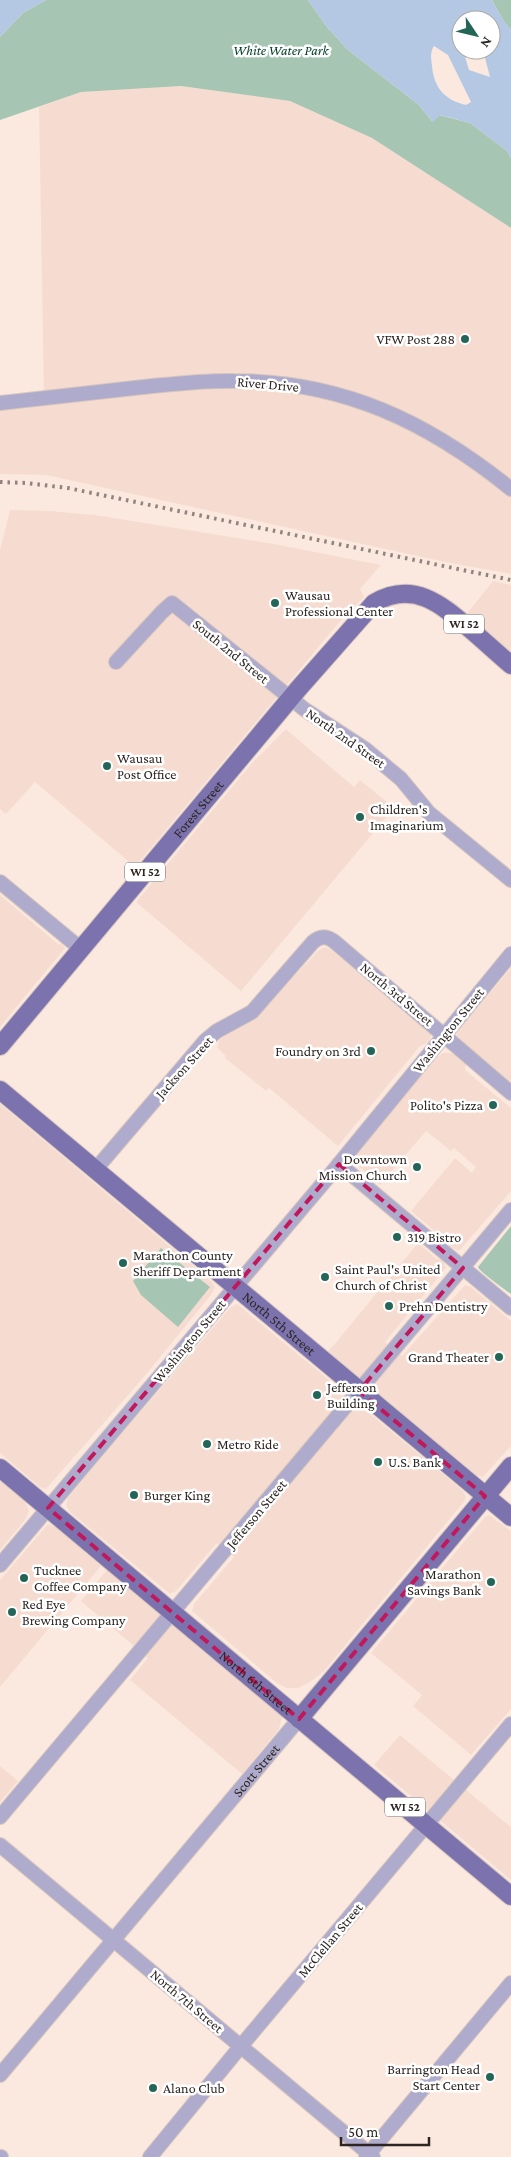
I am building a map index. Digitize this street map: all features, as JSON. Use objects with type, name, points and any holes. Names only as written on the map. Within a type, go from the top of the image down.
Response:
[{"type":"main road","name":"Forest Street","points":[[0,1046],[290,698],[374,603],[390,596],[410,594],[428,599],[447,610],[511,665]]},
{"type":"main road","name":"North 5th Street","points":[[0,1090],[511,1518]]},
{"type":"main road","name":"Scott Street","points":[[299,1719],[511,1466]]},
{"type":"main road","name":"North 6th Street","points":[[0,1468],[511,1896]]},
{"type":"street","name":"River Drive","points":[[0,403],[217,381],[292,385],[356,400],[411,422],[456,448],[511,489]]},
{"type":"street","name":"South 2nd Street","points":[[116,662],[162,612],[172,604],[290,698]]},
{"type":"street","name":"North 2nd Street","points":[[290,698],[365,749],[405,784],[425,810],[511,880]]},
{"type":"street","points":[[0,882],[81,949]]},
{"type":"street","name":"North 3rd Street","points":[[326,937],[336,943],[425,1017],[443,1036],[511,1093]]},
{"type":"street","name":"Jackson Street","points":[[95,1170],[205,1041],[222,1028],[252,1012],[313,942],[319,938],[326,937]]},
{"type":"street","name":"Washington Street","points":[[0,1565],[339,1164],[511,954]]},
{"type":"street","points":[[339,1164],[511,1308]]},
{"type":"street","name":"Jefferson Street","points":[[0,1817],[511,1210]]},
{"type":"street","name":"Scott Street","points":[[0,2075],[299,1719]]},
{"type":"street","name":"McClellan Street","points":[[150,2157],[511,1724]]},
{"type":"street","name":"North 7th Street","points":[[0,1845],[241,2046],[369,2156]]},
{"type":"street","points":[[369,2156],[511,1983]]},
{"type":"highlighted area","points":[[339,1164],[463,1268],[359,1391],[485,1496],[299,1719],[48,1508]]},
{"type":"shaded area","points":[[181,86],[290,101],[372,138],[511,228],[511,574],[445,562],[46,475],[0,474],[0,403],[44,398],[39,107],[81,92]]},
{"type":"shaded area","points":[[10,510],[95,515],[274,544],[381,565],[360,589],[364,597],[341,620],[135,867],[35,782],[6,814],[0,809],[0,550]]},
{"type":"shaded area","points":[[493,581],[511,585],[511,654],[465,616]]},
{"type":"shaded area","points":[[286,729],[354,787],[360,780],[394,808],[241,991],[136,902],[252,763]]},
{"type":"shaded area","points":[[0,895],[65,948],[0,1027]]},
{"type":"shaded area","points":[[325,947],[432,1033],[429,1042],[420,1046],[338,1146],[269,1088],[266,1091],[225,1058],[226,1056],[217,1047],[219,1041],[225,1035],[259,1015],[318,951]]},
{"type":"shaded area","points":[[511,968],[511,1086],[458,1041],[456,1036]]},
{"type":"shaded area","points":[[443,1053],[459,1056],[466,1063],[465,1070],[511,1108],[511,1191],[459,1251],[451,1247],[449,1243],[411,1211],[455,1158],[472,1173],[476,1167],[454,1148],[451,1151],[426,1131],[380,1185],[353,1161],[355,1156],[435,1059]]},
{"type":"shaded area","points":[[0,1104],[212,1282],[215,1287],[211,1295],[143,1378],[46,1489],[40,1487],[0,1453]]},
{"type":"shaded area","points":[[418,1243],[437,1259],[443,1260],[446,1268],[385,1342],[402,1356],[465,1285],[471,1287],[511,1321],[511,1446],[483,1477],[476,1475],[328,1352]]},
{"type":"shaded area","points":[[237,1304],[461,1489],[466,1496],[464,1502],[324,1671],[310,1682],[298,1688],[287,1688],[278,1684],[192,1611],[194,1604],[234,1557],[217,1543],[176,1591],[170,1594],[70,1512],[66,1505],[68,1498],[106,1452],[230,1308]]},
{"type":"shaded area","points":[[0,1481],[25,1501],[29,1511],[25,1520],[0,1550]]},
{"type":"shaded area","points":[[489,1515],[511,1531],[511,1709],[471,1755],[413,1706],[422,1695],[371,1653],[485,1517]]},
{"type":"shaded area","points":[[48,1524],[55,1527],[101,1566],[0,1687],[0,1580]]},
{"type":"shaded area","points":[[107,1570],[282,1717],[279,1729],[242,1774],[130,1680],[148,1658],[81,1601]]},
{"type":"shaded area","points":[[400,1735],[511,1827],[511,1880],[374,1765]]},
{"type":"shaded area","points":[[0,1766],[18,1781],[0,1802]]},
{"type":"green space","name":"White Water Park","points":[[46,0],[308,0],[327,27],[348,50],[419,105],[432,121],[439,115],[470,123],[507,151],[511,158],[511,228],[372,138],[290,101],[181,86],[81,92],[0,120],[0,37],[23,13]]},
{"type":"green space","points":[[492,0],[511,0],[511,30],[501,16],[501,10],[498,10]]},
{"type":"green space","points":[[511,1226],[511,1294],[478,1267]]},
{"type":"green space","points":[[161,1248],[210,1287],[178,1327],[141,1295],[133,1281]]},
{"type":"water","points":[[0,0],[46,0],[23,13],[0,37]]},
{"type":"water","points":[[308,0],[492,0],[498,10],[451,10],[451,60],[466,60],[469,70],[490,77],[486,60],[501,60],[501,16],[511,30],[511,158],[507,151],[470,123],[440,115],[433,122],[419,105],[348,50],[327,27]],"holes":[[[434,46],[448,55],[471,102],[466,105],[452,100],[442,92],[435,81],[431,60]]]},
{"type":"railway","points":[[0,482],[68,488],[511,580]]},
{"type":"place","name":"VFW Post 288","points":[[465,339]]},
{"type":"place","name":"Wausau Professional Center","points":[[275,603]]},
{"type":"place","name":"Wausau Post Office","points":[[107,766]]},
{"type":"place","name":"Children's Imaginarium","points":[[360,817]]},
{"type":"place","name":"Foundry on 3rd","points":[[371,1051]]},
{"type":"place","name":"Polito's Pizza","points":[[493,1105]]},
{"type":"place","name":"Downtown Mission Church","points":[[417,1167]]},
{"type":"place","name":"319 Bistro","points":[[397,1237]]},
{"type":"place","name":"Marathon County Sheriff Department","points":[[123,1263]]},
{"type":"place","name":"Saint Paul's United Church of Christ","points":[[325,1277]]},
{"type":"place","name":"Prehn Dentistry","points":[[389,1306]]},
{"type":"place","name":"Grand Theater","points":[[499,1357]]},
{"type":"place","name":"Jefferson Building","points":[[317,1395]]},
{"type":"place","name":"Metro Ride","points":[[207,1444]]},
{"type":"place","name":"U.S. Bank","points":[[378,1462]]},
{"type":"place","name":"Burger King","points":[[134,1495]]},
{"type":"place","name":"Tucknee Coffee Company","points":[[24,1578]]},
{"type":"place","name":"Marathon Savings Bank","points":[[491,1582]]},
{"type":"place","name":"Red Eye Brewing Company","points":[[12,1612]]},
{"type":"place","name":"Barrington Head Start Center","points":[[490,2077]]},
{"type":"place","name":"Alano Club","points":[[153,2088]]}]
